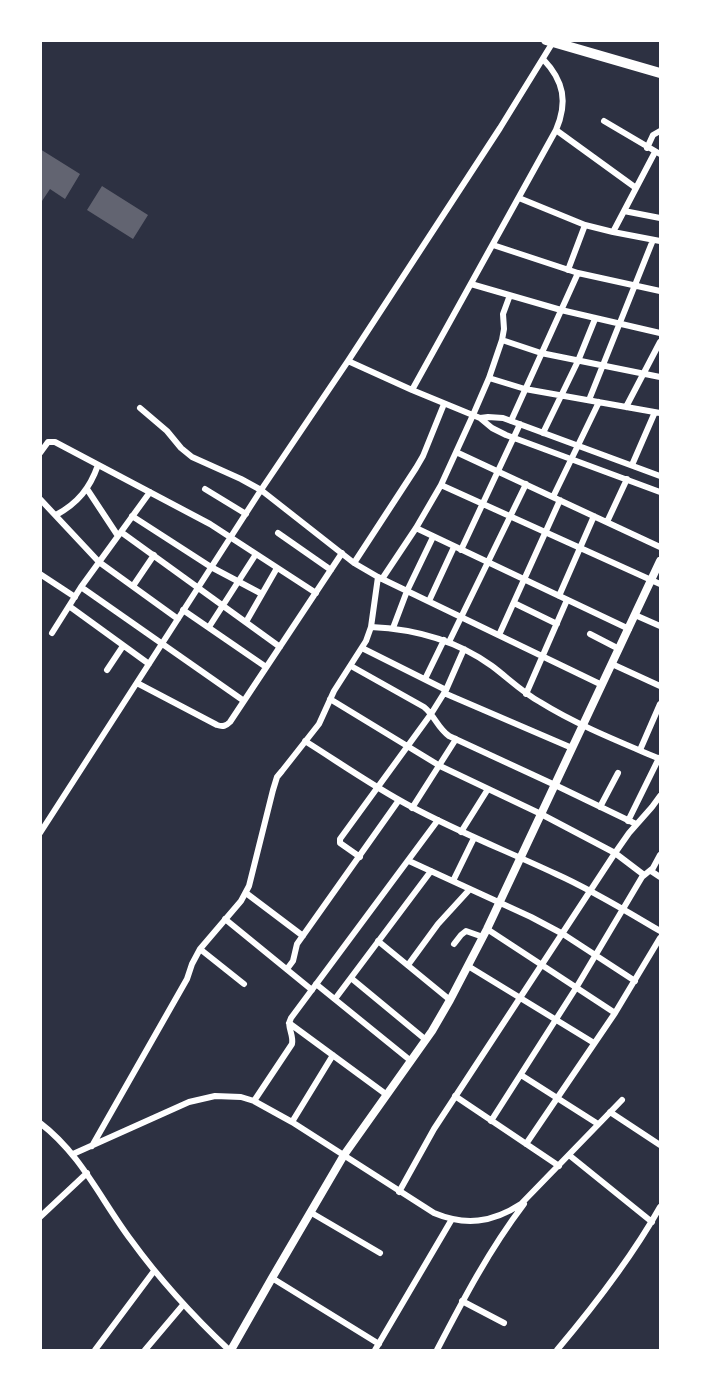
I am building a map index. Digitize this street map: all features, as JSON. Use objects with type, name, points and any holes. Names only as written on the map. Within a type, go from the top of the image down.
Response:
[{"type":"highway","points":[[550,41],[660,73]]},
{"type":"street","points":[[40,833],[261,490],[500,128],[543,59],[550,41]]},
{"type":"street","points":[[412,390],[556,130],[562,112],[562,92],[559,80],[543,59]]},
{"type":"street","points":[[604,121],[658,153],[613,232]]},
{"type":"street","points":[[556,130],[636,188]]},
{"type":"street","points":[[647,148],[653,135],[660,131]]},
{"type":"street","points":[[519,198],[585,225],[657,241],[635,286],[589,400]]},
{"type":"street","points":[[624,210],[660,218]]},
{"type":"street","points":[[568,270],[585,225]]},
{"type":"street","points":[[493,245],[578,273],[660,291]]},
{"type":"street","points":[[511,421],[578,273]]},
{"type":"street","points":[[471,284],[595,319],[660,333]]},
{"type":"street","points":[[92,1146],[187,979],[200,949],[242,901],[246,893],[277,777],[319,724],[330,699],[362,648],[369,635],[380,578],[416,528],[476,417],[502,340],[503,314],[510,295]]},
{"type":"street","points":[[543,433],[578,361],[595,319]]},
{"type":"street","points":[[502,340],[542,353],[660,377]]},
{"type":"street","points":[[626,407],[660,342]]},
{"type":"street","points":[[348,361],[476,417],[492,428],[513,437],[660,492]]},
{"type":"street","points":[[489,378],[525,389],[658,412],[633,465]]},
{"type":"street","points":[[500,635],[546,532],[571,459],[599,402]]},
{"type":"street","points":[[354,563],[423,456],[444,404]]},
{"type":"street","points":[[140,408],[163,427],[192,457],[261,490],[354,563],[380,578],[602,686]]},
{"type":"street","points":[[476,417],[495,417],[511,421],[660,476]]},
{"type":"street","points":[[429,601],[483,503],[520,424]]},
{"type":"street","points":[[40,453],[45,444],[51,441],[210,524],[316,593]]},
{"type":"street","points":[[456,452],[660,547]]},
{"type":"street","points":[[56,515],[73,504],[87,489],[98,465]]},
{"type":"street","points":[[607,522],[627,479]]},
{"type":"street","points":[[425,680],[462,617],[526,484]]},
{"type":"street","points":[[441,485],[660,584]]},
{"type":"street","points":[[87,489],[120,534],[154,555],[280,647]]},
{"type":"street","points":[[205,489],[246,514]]},
{"type":"street","points":[[52,633],[81,587],[150,492]]},
{"type":"street","points":[[40,499],[99,562],[178,619]]},
{"type":"street","points":[[132,516],[211,567],[262,594]]},
{"type":"street","points":[[559,596],[594,516]]},
{"type":"street","points":[[416,528],[628,629]]},
{"type":"street","points":[[278,533],[331,570]]},
{"type":"street","points":[[393,628],[407,591],[433,537]]},
{"type":"street","points":[[137,682],[217,725],[222,727],[226,725],[342,553]]},
{"type":"street","points":[[209,627],[256,554]]},
{"type":"street","points":[[133,586],[154,555]]},
{"type":"street","points":[[40,1123],[73,1154],[113,1215],[154,1271],[183,1305],[230,1350],[344,1155],[426,1040],[450,1000],[500,902],[660,561]]},
{"type":"street","points":[[246,622],[277,568]]},
{"type":"street","points":[[40,574],[75,597]]},
{"type":"street","points":[[81,587],[244,701]]},
{"type":"street","points":[[526,694],[567,600]]},
{"type":"street","points":[[514,603],[557,624]]},
{"type":"street","points":[[69,606],[148,664]]},
{"type":"street","points":[[183,610],[267,667]]},
{"type":"street","points":[[635,615],[660,627]]},
{"type":"street","points":[[371,627],[416,632],[447,641],[490,664],[526,694],[549,708],[660,758],[628,820]]},
{"type":"street","points":[[590,634],[619,649]]},
{"type":"street","points":[[107,670],[123,646]]},
{"type":"street","points":[[362,648],[445,692],[572,748]]},
{"type":"street","points":[[360,857],[339,842],[431,714],[445,692],[464,649]]},
{"type":"street","points":[[612,664],[660,686]]},
{"type":"street","points":[[351,666],[420,704],[431,714],[438,727],[449,736],[636,824]]},
{"type":"street","points":[[330,699],[440,766],[541,814],[615,853],[644,875]]},
{"type":"street","points":[[640,750],[660,704]]},
{"type":"street","points":[[412,808],[456,739]]},
{"type":"street","points":[[305,741],[412,808],[591,891],[660,931]]},
{"type":"street","points":[[600,807],[618,773]]},
{"type":"street","points":[[461,832],[488,789]]},
{"type":"street","points":[[399,1192],[455,1096],[615,853],[660,796]]},
{"type":"street","points":[[287,969],[293,961],[297,944],[399,800]]},
{"type":"street","points":[[254,1101],[292,1044],[293,1038],[289,1023],[438,820]]},
{"type":"street","points":[[453,881],[474,838]]},
{"type":"street","points":[[491,1121],[576,988],[644,875],[651,871],[660,855]]},
{"type":"street","points":[[409,861],[500,902],[563,934],[635,981]]},
{"type":"street","points":[[335,999],[431,871]]},
{"type":"street","points":[[651,871],[660,877]]},
{"type":"street","points":[[408,965],[438,924],[470,889]]},
{"type":"street","points":[[246,893],[303,936]]},
{"type":"street","points":[[225,919],[287,969],[335,999],[411,1061]]},
{"type":"street","points":[[487,929],[615,1013]]},
{"type":"street","points":[[454,944],[466,931],[483,937]]},
{"type":"street","points":[[526,1144],[615,1013],[660,938]]},
{"type":"street","points":[[378,941],[450,1000]]},
{"type":"street","points":[[200,949],[244,984]]},
{"type":"street","points":[[468,966],[594,1043]]},
{"type":"street","points":[[351,978],[426,1040]]},
{"type":"street","points":[[289,1023],[387,1095]]},
{"type":"street","points":[[292,1122],[333,1055]]},
{"type":"street","points":[[521,1075],[598,1124]]},
{"type":"street","points":[[73,1154],[189,1102],[215,1096],[241,1097],[254,1101],[292,1122],[399,1192],[434,1213],[452,1220],[481,1221],[495,1218],[515,1208],[532,1194]]},
{"type":"street","points":[[455,1096],[559,1166]]},
{"type":"street","points":[[437,1350],[462,1301],[508,1225],[532,1194],[622,1100]]},
{"type":"street","points":[[610,1112],[660,1145]]},
{"type":"street","points":[[569,1155],[656,1220]]},
{"type":"street","points":[[40,1217],[87,1173]]},
{"type":"street","points":[[557,1350],[594,1306],[656,1220],[660,1207]]},
{"type":"street","points":[[310,1212],[380,1253]]},
{"type":"street","points":[[272,1278],[377,1347],[452,1220]]},
{"type":"street","points":[[95,1350],[154,1271]]},
{"type":"street","points":[[462,1301],[504,1323]]},
{"type":"street","points":[[145,1350],[183,1305]]},
{"type":"building","points":[[40,149],[80,174],[65,199],[50,189],[40,204]]},
{"type":"building","points":[[102,186],[148,215],[133,239],[87,210]]}]
